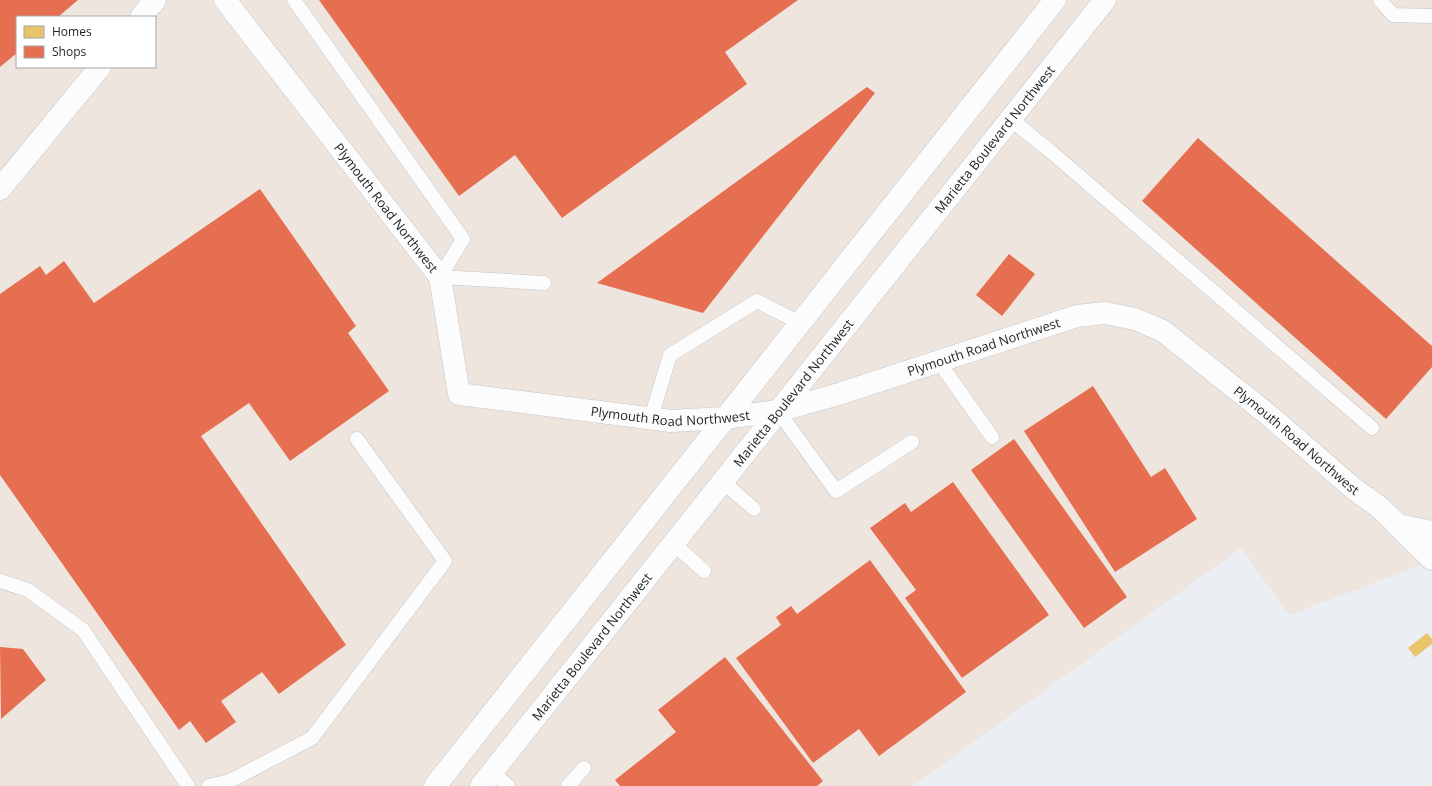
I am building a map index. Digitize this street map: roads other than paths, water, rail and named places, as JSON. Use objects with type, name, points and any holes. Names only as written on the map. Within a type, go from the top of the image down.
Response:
[{"type":"main road","points":[[142,16],[155,0]]},
{"type":"main road","name":"Plymouth Road Northwest","points":[[225,0],[440,277],[459,394],[671,421],[724,418],[778,411],[839,394],[1077,316],[1105,312],[1135,319],[1163,331],[1271,417],[1354,489],[1378,506],[1398,525],[1432,532]]},
{"type":"main road","points":[[435,786],[1055,0]]},
{"type":"main road","name":"Marietta Boulevard Northwest","points":[[486,779],[1105,0]]},
{"type":"main road","points":[[0,189],[99,68]]},
{"type":"main road","points":[[1378,506],[1432,559]]},
{"type":"lane","points":[[294,0],[462,239],[440,277],[544,283]]},
{"type":"lane","points":[[1380,0],[1392,15],[1432,16]]},
{"type":"lane","points":[[1010,119],[1049,150],[1372,428]]},
{"type":"lane","points":[[651,418],[670,355],[757,300],[800,323]]},
{"type":"lane","points":[[939,362],[992,437]]},
{"type":"lane","points":[[778,411],[836,491],[912,442]]},
{"type":"lane","points":[[209,786],[230,781],[312,738],[446,561],[357,439]]},
{"type":"lane","points":[[722,481],[754,509]]},
{"type":"lane","points":[[673,543],[704,571]]},
{"type":"lane","points":[[0,580],[28,590],[83,630],[188,786]]},
{"type":"lane","points":[[568,786],[584,768]]},
{"type":"lane","points":[[486,779],[508,786]]}]
